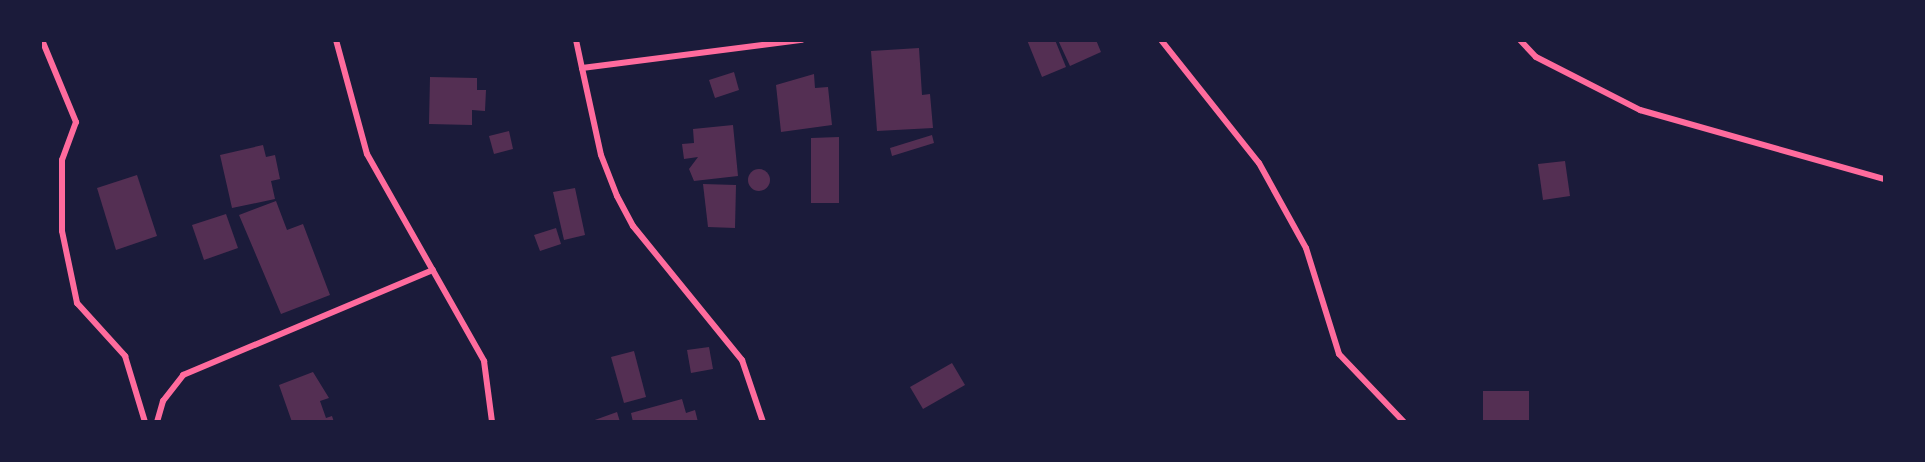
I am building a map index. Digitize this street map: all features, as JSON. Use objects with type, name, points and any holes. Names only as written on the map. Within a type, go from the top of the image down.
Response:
[{"type":"street","points":[[42,40],[76,122],[62,160],[62,231],[77,303],[125,356],[145,422]]},
{"type":"street","points":[[336,40],[367,154],[483,361],[492,422]]},
{"type":"street","points":[[576,40],[602,155],[617,196],[633,226],[742,360],[763,422]]},
{"type":"street","points":[[582,68],[802,40]]},
{"type":"street","points":[[1161,40],[1259,163],[1306,248],[1339,354],[1404,422]]},
{"type":"street","points":[[1520,40],[1536,57],[1640,110],[1884,178]]},
{"type":"street","points":[[157,422],[163,401],[183,375],[433,270]]},
{"type":"building","points":[[1027,40],[1055,40],[1066,67],[1042,77]]},
{"type":"building","points":[[1058,40],[1096,40],[1101,52],[1070,66]]},
{"type":"building","points":[[919,48],[922,95],[930,94],[933,128],[877,131],[871,51]]},
{"type":"building","points":[[734,72],[739,90],[715,98],[709,80]]},
{"type":"building","points":[[814,74],[815,88],[828,87],[832,125],[781,132],[776,85]]},
{"type":"building","points":[[430,77],[477,78],[477,90],[486,90],[485,111],[472,110],[472,125],[429,124]]},
{"type":"building","points":[[733,125],[738,176],[694,181],[689,169],[698,157],[684,159],[682,144],[694,143],[693,129]]},
{"type":"building","points":[[509,131],[513,149],[494,154],[489,136]]},
{"type":"building","points":[[932,135],[934,143],[892,156],[890,148]]},
{"type":"building","points":[[839,137],[839,203],[811,203],[811,138]]},
{"type":"building","points":[[263,145],[266,157],[275,155],[280,179],[271,181],[275,199],[232,208],[220,155]]},
{"type":"building","points":[[1565,161],[1570,196],[1543,200],[1538,164]]},
{"type":"building","points":[[759,169],[767,172],[770,180],[767,188],[759,191],[751,188],[748,180],[751,172]]},
{"type":"building","points":[[137,175],[157,236],[116,250],[97,188]]},
{"type":"building","points":[[703,184],[736,185],[735,228],[708,227]]},
{"type":"building","points":[[575,188],[585,235],[564,240],[553,192]]},
{"type":"building","points":[[276,201],[287,230],[303,224],[330,295],[281,314],[239,215]]},
{"type":"building","points":[[226,214],[238,248],[204,260],[192,225]]},
{"type":"building","points":[[556,228],[561,244],[540,251],[534,235]]},
{"type":"building","points":[[709,347],[713,369],[691,373],[687,350]]},
{"type":"building","points":[[634,351],[646,397],[624,403],[611,357]]},
{"type":"building","points":[[952,363],[965,385],[923,409],[910,387]]},
{"type":"building","points":[[313,372],[329,398],[320,401],[326,418],[332,416],[334,422],[292,422],[279,385]]},
{"type":"building","points":[[1483,391],[1529,391],[1529,422],[1483,422]]},
{"type":"building","points":[[682,399],[686,413],[695,410],[698,422],[633,422],[631,413]]},
{"type":"building","points":[[617,412],[620,422],[592,422],[592,421]]}]
